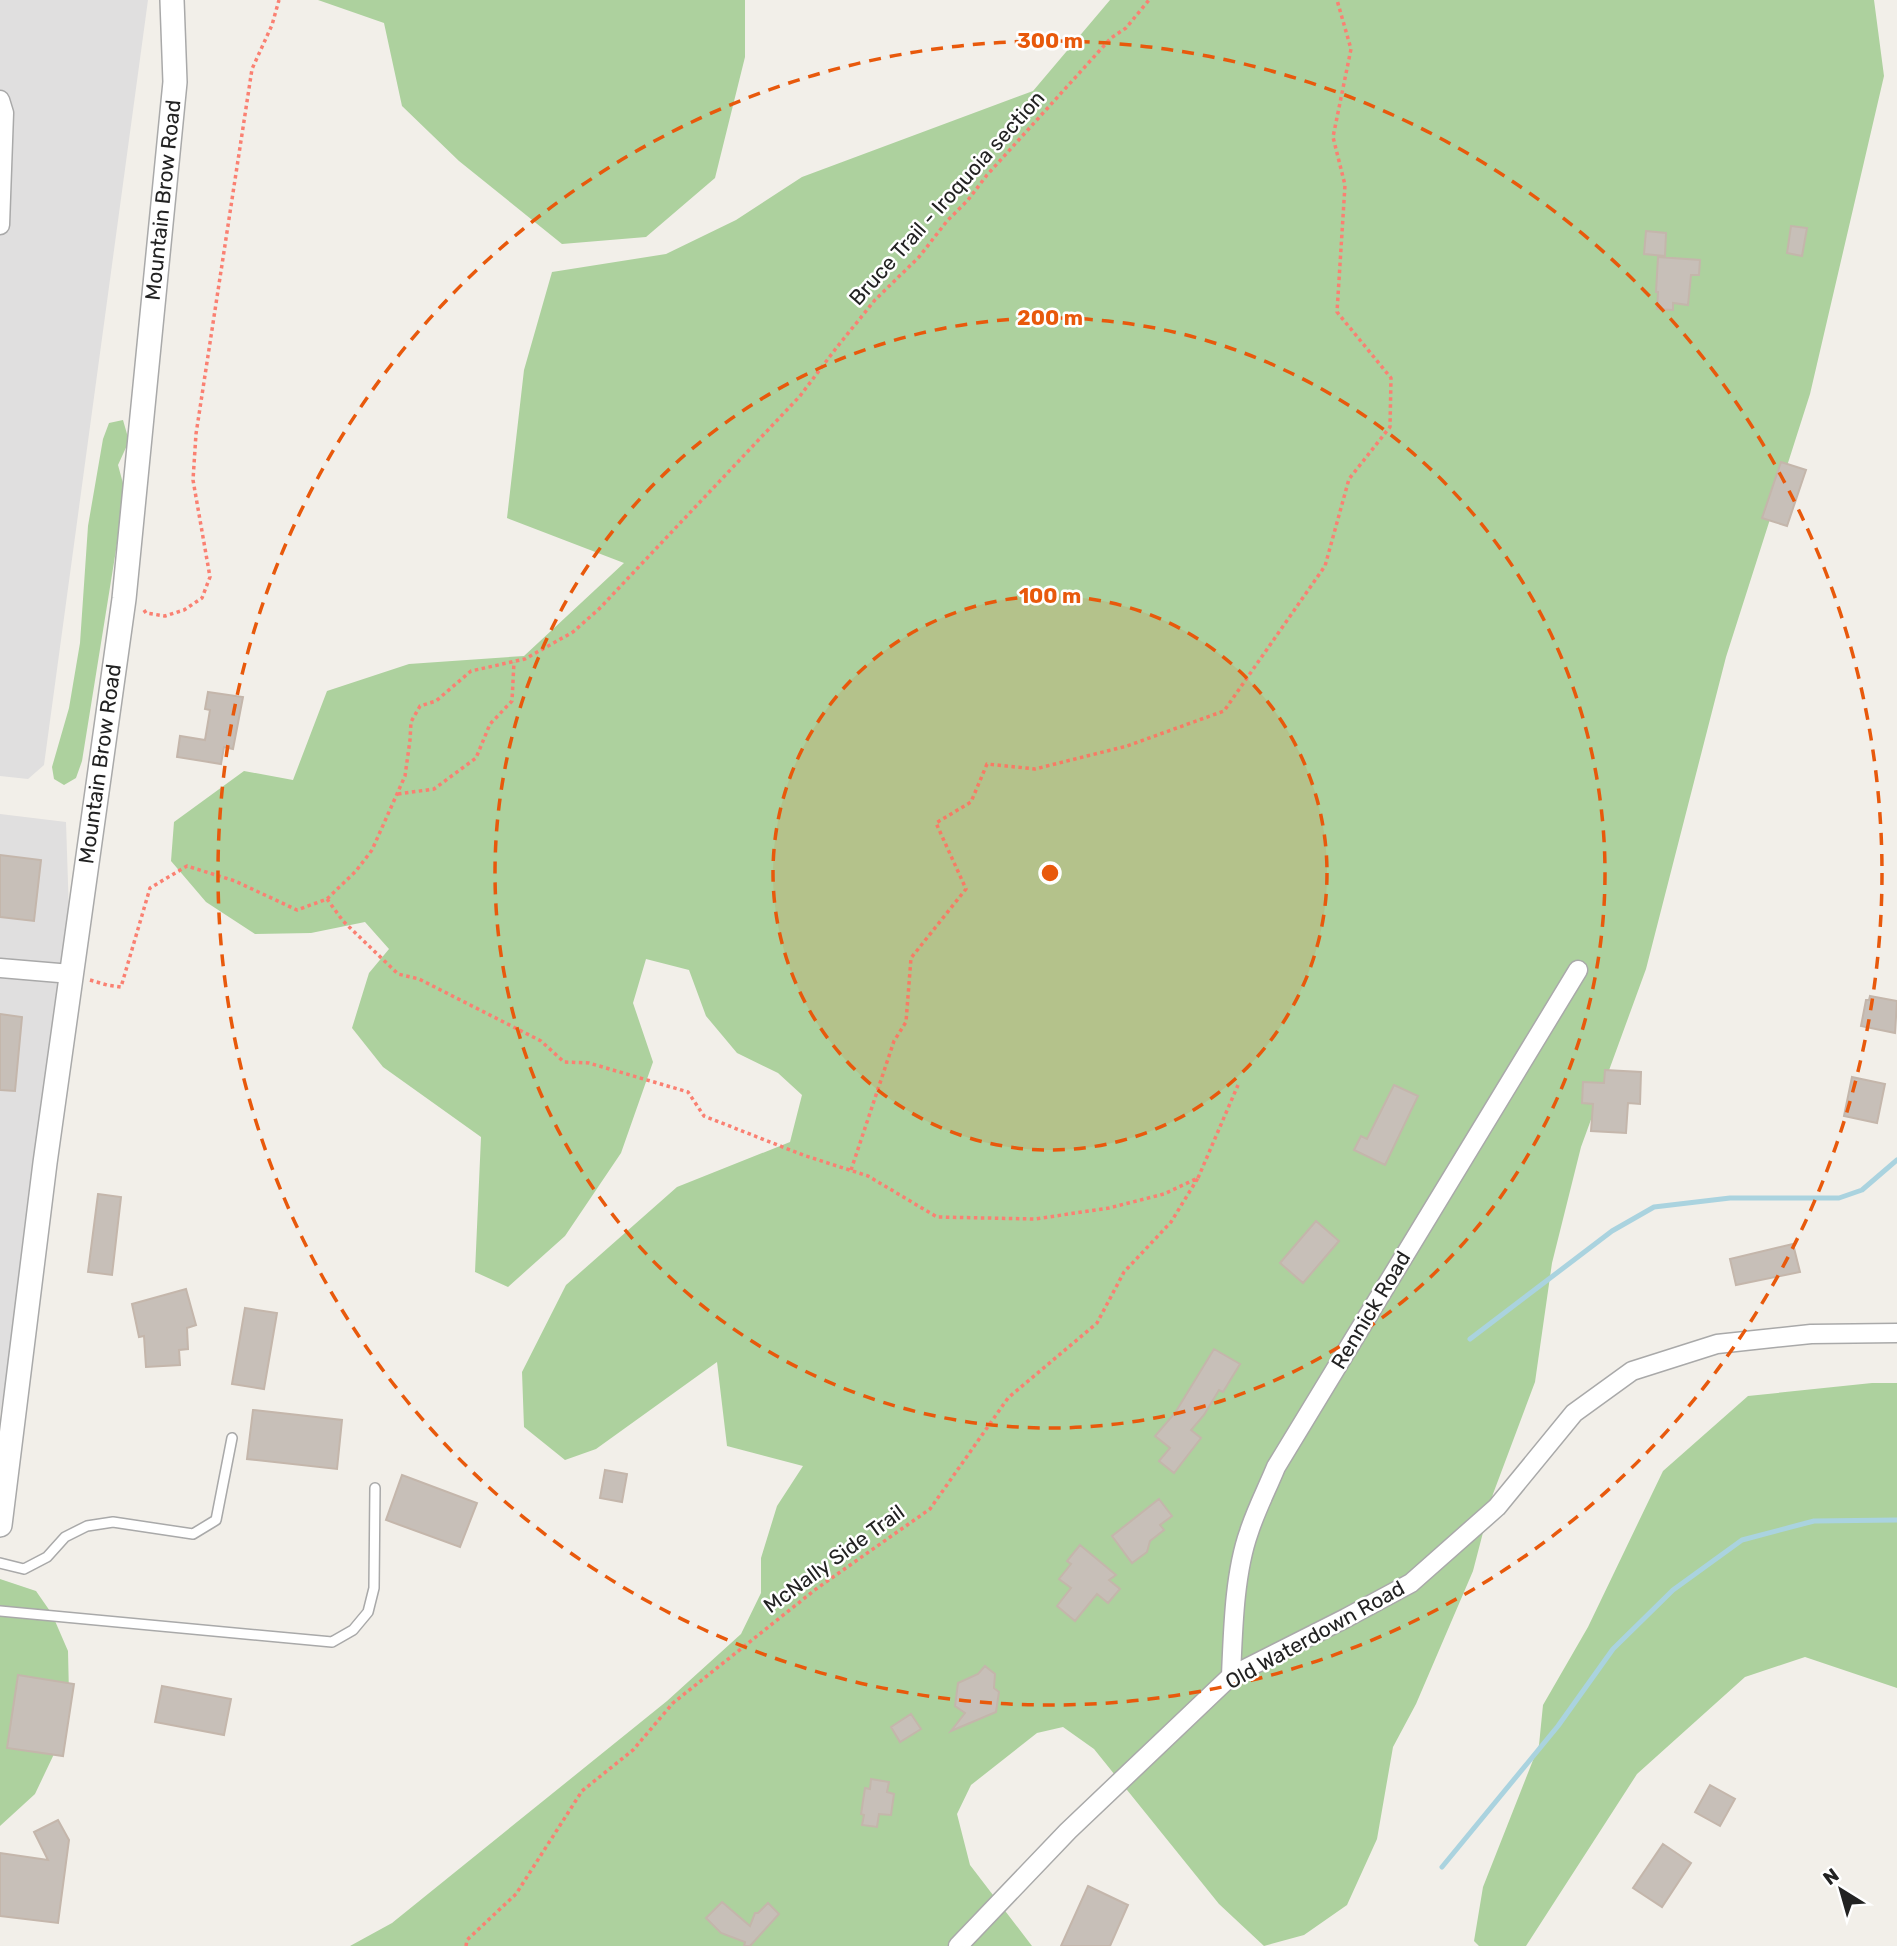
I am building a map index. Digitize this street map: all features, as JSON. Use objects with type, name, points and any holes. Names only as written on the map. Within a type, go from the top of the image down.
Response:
[{"type":"street","name":"Mountain Brow Road","points":[[0,1525],[43,1177],[124,599],[175,82],[172,0]]},
{"type":"street","points":[[0,100],[4,113],[1,217]]},
{"type":"street","points":[[0,968],[71,974]]},
{"type":"street","name":"Rennick Road","points":[[1231,1676],[1239,1579],[1248,1533],[1276,1467],[1578,970]]},
{"type":"street","name":"Old Waterdown Road","points":[[958,1946],[1068,1831],[1231,1676],[1411,1583],[1497,1507],[1574,1413],[1632,1371],[1717,1344],[1811,1334],[1897,1333]]},
{"type":"lane","points":[[0,1563],[24,1569],[47,1557],[65,1536],[87,1526],[113,1522],[193,1534],[216,1520],[232,1438]]},
{"type":"lane","points":[[0,1611],[332,1642],[352,1630],[368,1612],[374,1588],[375,1488]]},
{"type":"path","points":[[124,599],[136,603],[146,613],[164,616],[184,610],[202,598],[210,578],[193,480],[196,434],[253,69],[272,25],[279,0]]},
{"type":"path","name":"Bruce Trail - Iroquoia section","points":[[514,662],[525,659],[573,632],[599,609],[800,396],[875,300],[919,257],[987,175],[1111,38],[1126,28],[1149,0]]},
{"type":"path","points":[[850,1170],[894,1041],[906,1022],[911,957],[966,889],[936,823],[971,802],[987,764],[1035,769],[1127,746],[1224,711],[1325,566],[1349,479],[1390,427],[1391,378],[1337,312],[1345,185],[1333,137],[1352,49],[1337,0]]},
{"type":"path","points":[[107,985],[121,987],[150,888],[187,866],[235,881],[297,909],[327,899],[356,872],[372,850],[405,776],[411,722],[420,706],[436,701],[471,671],[514,662],[512,701],[490,724],[476,758],[434,789],[397,794]]},
{"type":"path","points":[[327,899],[343,921],[398,974],[419,979],[541,1041],[564,1062],[589,1063],[688,1092],[704,1116],[803,1155],[867,1176],[937,1217],[1035,1219],[1110,1208],[1164,1194],[1198,1178]]},
{"type":"path","name":"McNally Side Trail","points":[[466,1946],[467,1940],[516,1894],[582,1791],[633,1750],[673,1703],[816,1588],[930,1509],[1008,1398],[1097,1323],[1124,1272],[1171,1222],[1198,1178],[1238,1085]]},
{"type":"shaded area","points":[[0,0],[148,0],[44,765],[28,779],[0,776]]},
{"type":"shaded area","points":[[0,814],[66,822],[71,974],[0,1415]]},
{"type":"green space","points":[[318,0],[745,0],[745,57],[715,178],[646,237],[562,244],[459,161],[402,106],[384,23]]},
{"type":"green space","points":[[1110,0],[1874,0],[1884,76],[1810,394],[1726,657],[1646,969],[1581,1147],[1552,1263],[1535,1382],[1493,1494],[1473,1571],[1416,1704],[1393,1747],[1377,1839],[1347,1905],[1304,1935],[1264,1946],[1219,1904],[1094,1749],[1063,1727],[1037,1733],[971,1785],[957,1814],[970,1865],[1032,1946],[350,1946],[392,1923],[667,1701],[741,1634],[761,1593],[761,1558],[777,1506],[803,1466],[727,1446],[717,1362],[596,1449],[565,1460],[524,1427],[522,1372],[566,1285],[677,1187],[790,1142],[802,1095],[778,1073],[737,1053],[706,1016],[689,970],[646,959],[633,1003],[653,1062],[621,1153],[565,1236],[508,1287],[475,1272],[481,1137],[383,1067],[352,1028],[369,973],[389,949],[365,922],[311,933],[255,934],[206,902],[171,861],[174,822],[244,771],[293,780],[327,691],[409,664],[524,656],[624,563],[507,518],[524,370],[552,272],[666,254],[736,220],[802,177],[1033,91]]},
{"type":"green space","points":[[123,420],[129,441],[118,465],[124,487],[120,525],[82,761],[76,778],[64,785],[54,779],[52,767],[69,708],[80,643],[88,526],[103,439],[109,423]]},
{"type":"green space","points":[[1872,1383],[1897,1383],[1897,1688],[1805,1657],[1745,1677],[1637,1774],[1526,1946],[1479,1946],[1474,1941],[1483,1887],[1539,1745],[1543,1705],[1588,1627],[1663,1471],[1748,1396]]},
{"type":"green space","points":[[0,1579],[36,1591],[52,1614],[68,1651],[69,1695],[54,1754],[35,1794],[0,1826]]},
{"type":"building","points":[[1791,226],[1807,228],[1802,256],[1787,253]]},
{"type":"building","points":[[1646,231],[1666,233],[1665,256],[1644,254]]},
{"type":"building","points":[[1658,257],[1700,260],[1699,275],[1691,275],[1688,305],[1673,303],[1673,310],[1657,309]]},
{"type":"building","points":[[1781,462],[1806,470],[1787,526],[1762,518]]},
{"type":"building","points":[[208,692],[243,697],[233,749],[224,747],[221,764],[177,757],[180,736],[205,740],[210,710],[205,709]]},
{"type":"building","points":[[0,855],[41,860],[34,921],[0,917]]},
{"type":"building","points":[[1870,996],[1897,1001],[1895,1033],[1861,1026],[1866,1000],[1869,1000]]},
{"type":"building","points":[[0,1014],[22,1017],[15,1091],[0,1090]]},
{"type":"building","points":[[1605,1070],[1641,1072],[1640,1104],[1628,1103],[1626,1133],[1591,1131],[1593,1104],[1582,1103],[1583,1082],[1604,1083]]},
{"type":"building","points":[[1852,1077],[1885,1084],[1877,1123],[1844,1116]]},
{"type":"building","points":[[1394,1085],[1418,1096],[1385,1165],[1354,1150],[1361,1136],[1367,1139]]},
{"type":"building","points":[[98,1194],[121,1197],[112,1275],[88,1272]]},
{"type":"building","points":[[1316,1221],[1339,1241],[1303,1283],[1280,1263]]},
{"type":"building","points":[[1793,1244],[1800,1272],[1736,1285],[1730,1259]]},
{"type":"building","points":[[186,1289],[196,1325],[187,1328],[188,1349],[179,1350],[180,1365],[146,1367],[144,1336],[139,1337],[132,1304]]},
{"type":"building","points":[[245,1308],[277,1313],[264,1389],[232,1384]]},
{"type":"building","points":[[1214,1349],[1240,1364],[1223,1392],[1219,1390],[1191,1430],[1201,1438],[1174,1473],[1159,1461],[1170,1448],[1155,1436],[1175,1413]]},
{"type":"building","points":[[253,1410],[342,1420],[337,1469],[247,1459]]},
{"type":"building","points":[[605,1470],[627,1474],[622,1502],[600,1498]]},
{"type":"building","points":[[402,1475],[477,1503],[460,1547],[386,1520]]},
{"type":"building","points":[[1159,1499],[1172,1516],[1160,1525],[1164,1530],[1150,1541],[1147,1552],[1132,1563],[1112,1536]]},
{"type":"building","points":[[1080,1545],[1116,1575],[1109,1580],[1120,1589],[1108,1603],[1097,1594],[1075,1621],[1057,1606],[1071,1588],[1059,1579],[1071,1564],[1067,1561]]},
{"type":"building","points":[[985,1666],[995,1674],[994,1688],[999,1692],[996,1712],[951,1731],[965,1713],[955,1706],[958,1683],[978,1674]]},
{"type":"building","points":[[18,1675],[74,1684],[63,1756],[7,1748]]},
{"type":"building","points":[[162,1686],[231,1699],[224,1735],[155,1722]]},
{"type":"building","points":[[911,1714],[921,1729],[900,1742],[891,1727]]},
{"type":"building","points":[[871,1779],[889,1782],[887,1792],[894,1794],[891,1815],[879,1814],[877,1827],[862,1825],[865,1788],[870,1789]]},
{"type":"building","points":[[1710,1785],[1735,1799],[1720,1826],[1695,1812]]},
{"type":"building","points":[[58,1820],[69,1840],[58,1923],[0,1916],[0,1853],[48,1860],[34,1832]]},
{"type":"building","points":[[1663,1844],[1691,1863],[1662,1907],[1633,1888]]},
{"type":"building","points":[[1088,1886],[1128,1905],[1110,1946],[1061,1946]]},
{"type":"building","points":[[722,1902],[750,1926],[755,1913],[768,1903],[779,1914],[750,1946],[744,1946],[745,1942],[721,1933],[706,1918]]},
{"type":"waterway","points":[[1470,1339],[1612,1231],[1654,1207],[1730,1198],[1839,1198],[1862,1190],[1897,1160]]},
{"type":"waterway","points":[[1442,1867],[1558,1726],[1613,1649],[1673,1590],[1742,1540],[1814,1521],[1897,1520]]}]
